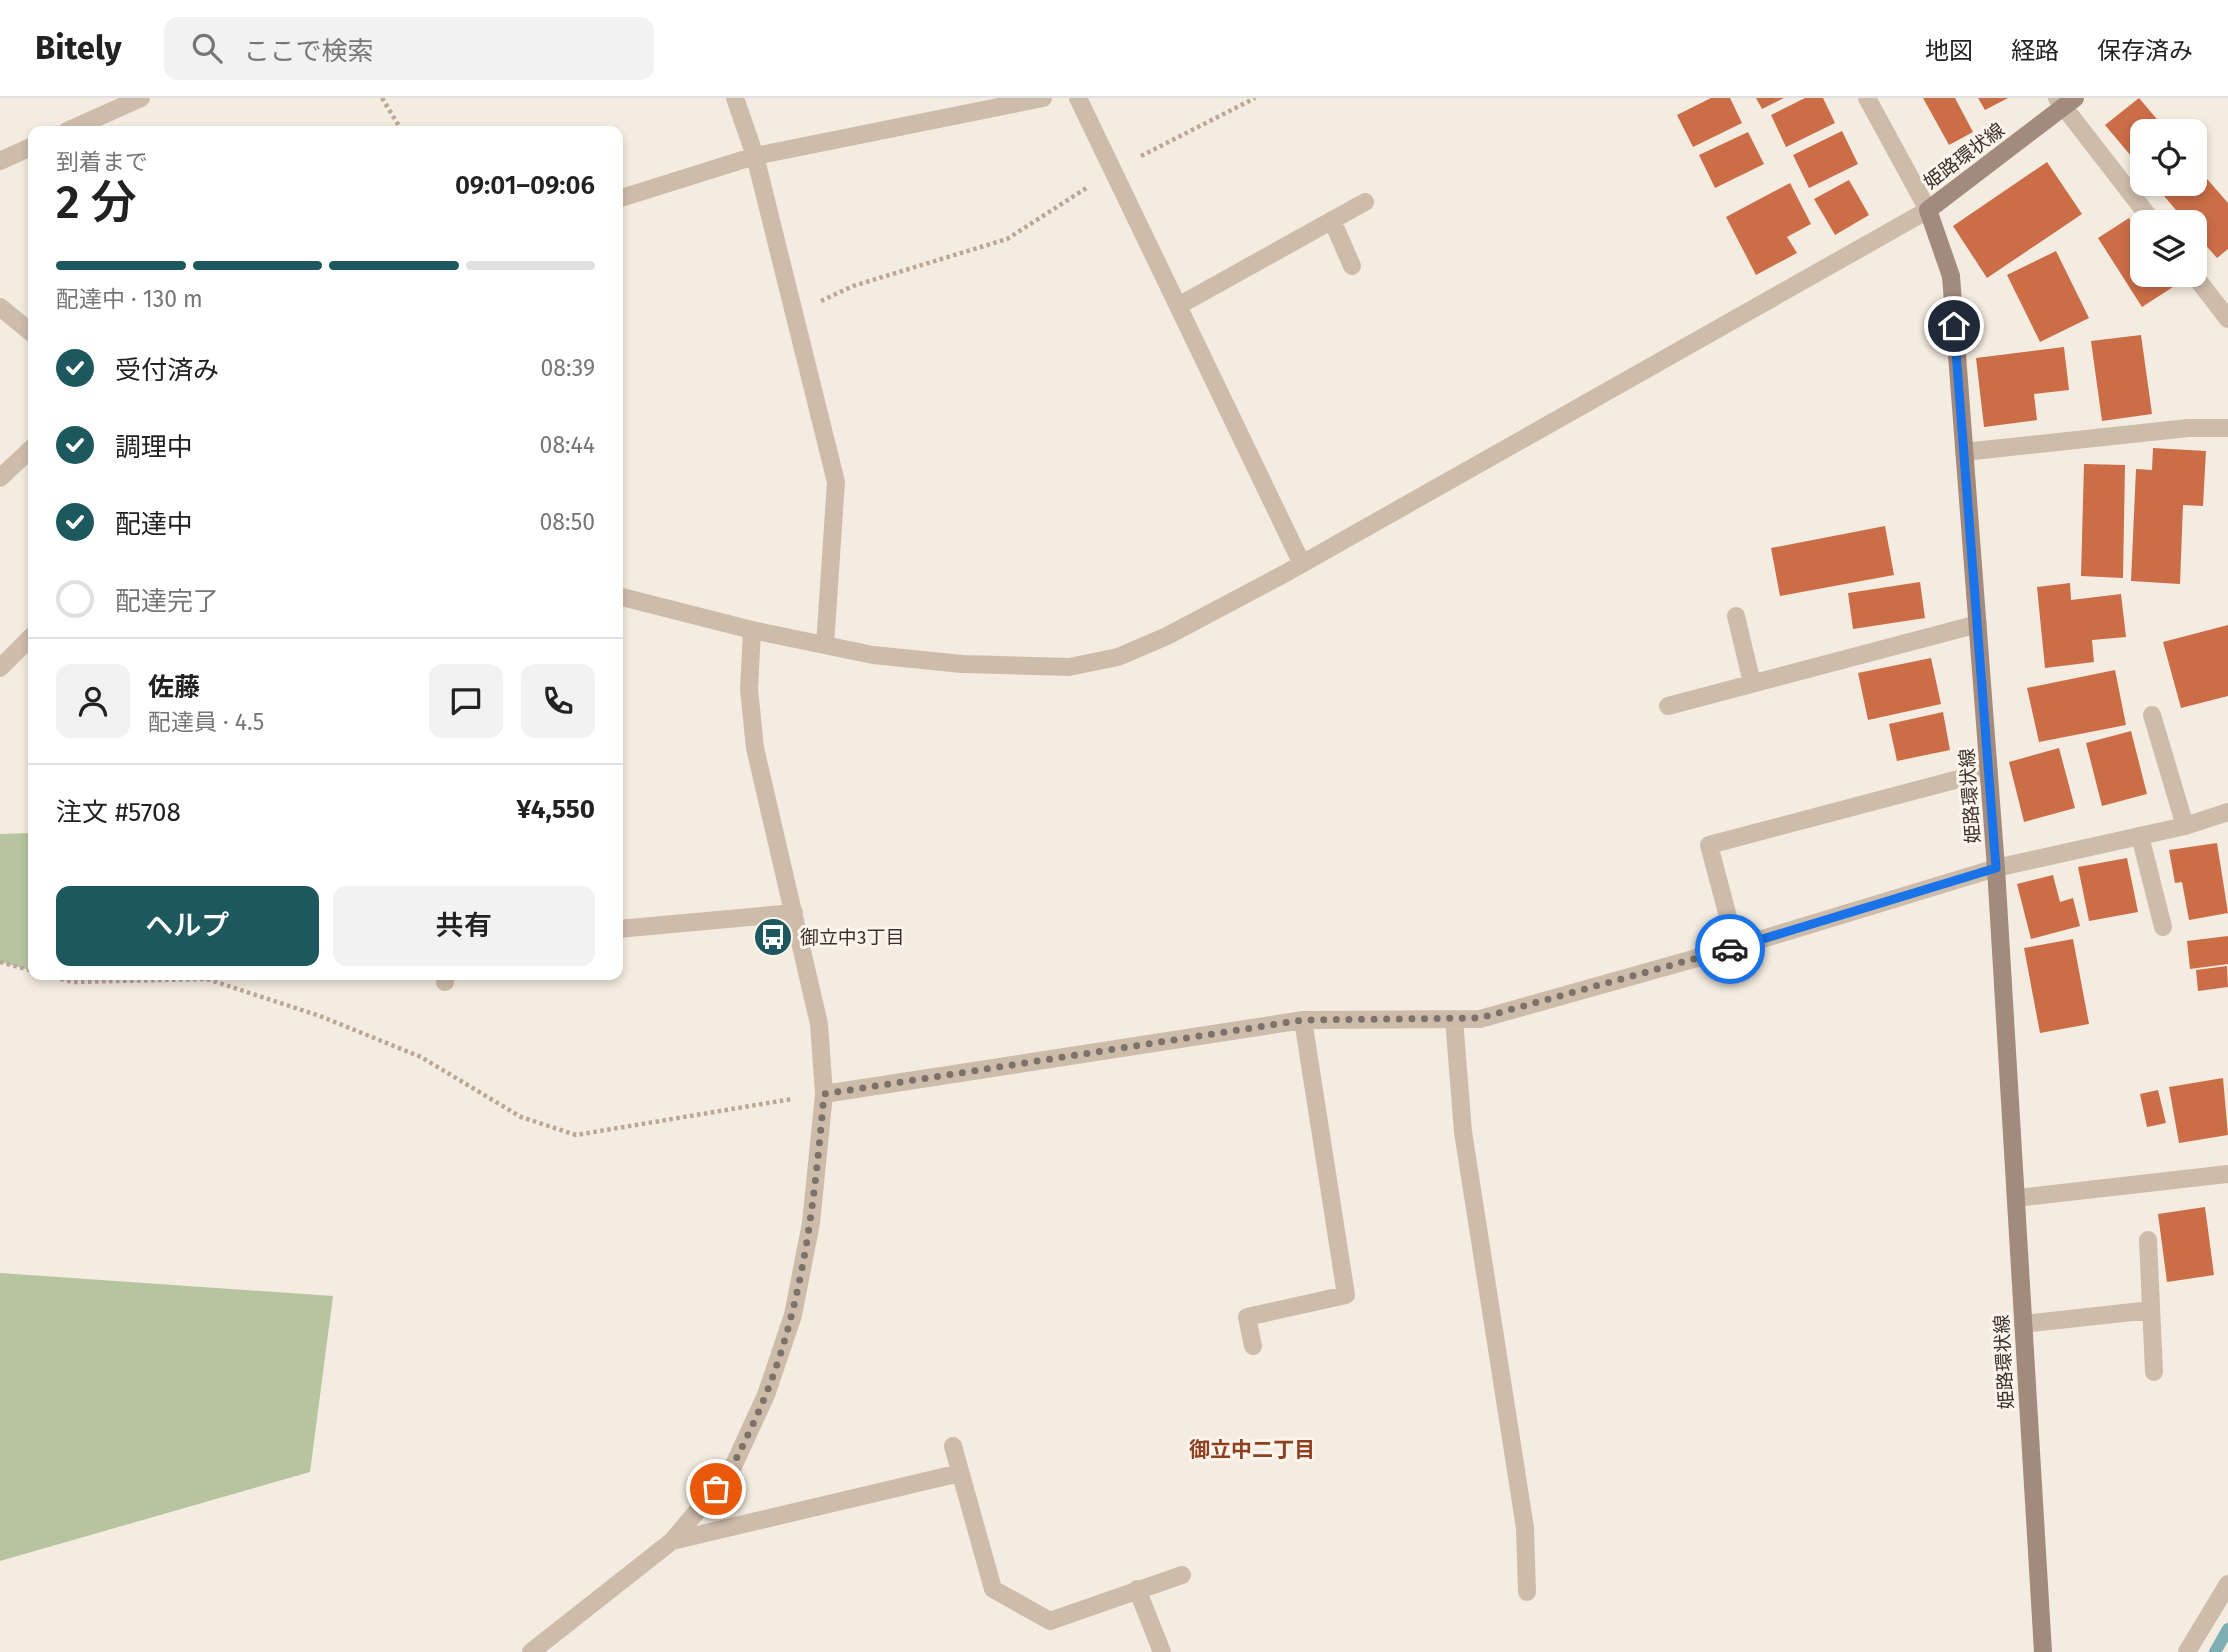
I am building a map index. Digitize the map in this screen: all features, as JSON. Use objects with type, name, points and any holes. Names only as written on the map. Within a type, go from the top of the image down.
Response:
[{"type":"main road","name":"姫路環状線","points":[[2043,1652],[1996,868],[1951,276],[1928,210],[2065,101]]},
{"type":"street","points":[[78,126],[141,98]]},
{"type":"street","points":[[735,98],[755,156],[836,482],[825,645]]},
{"type":"street","points":[[623,197],[755,156],[1043,98]]},
{"type":"street","points":[[1078,98],[1302,564]]},
{"type":"street","points":[[623,597],[752,630],[873,655],[962,664],[1069,667],[1118,657],[1167,636],[1302,564],[1928,210],[1867,98]]},
{"type":"street","points":[[2065,101],[2144,210]]},
{"type":"street","points":[[0,161],[28,148]]},
{"type":"street","points":[[1178,306],[1365,202]]},
{"type":"street","points":[[1332,220],[1352,266]]},
{"type":"street","points":[[2203,287],[2228,319]]},
{"type":"street","points":[[0,307],[28,330]]},
{"type":"street","points":[[1964,452],[2188,428],[2228,428]]},
{"type":"street","points":[[0,478],[28,452]]},
{"type":"street","points":[[1736,616],[1752,684]]},
{"type":"street","points":[[1668,706],[1978,624]]},
{"type":"street","points":[[531,1652],[673,1541],[731,1471],[766,1395],[793,1315],[811,1223],[824,1094],[818,1024],[755,748],[749,689],[752,630]]},
{"type":"street","points":[[2,662],[28,639]]},
{"type":"street","points":[[2152,715],[2185,826]]},
{"type":"street","points":[[1736,947],[1709,845],[1989,771]]},
{"type":"street","points":[[824,1094],[1303,1020],[1480,1018],[1736,947],[1996,868],[2185,826],[2228,812]]},
{"type":"street","points":[[2140,836],[2163,927]]},
{"type":"street","points":[[623,929],[793,913]]},
{"type":"street","points":[[1454,1019],[1463,1132],[1525,1528],[1527,1592]]},
{"type":"street","points":[[1253,1346],[1247,1317],[1346,1295],[1303,1020]]},
{"type":"street","points":[[2016,1198],[2228,1174]]},
{"type":"street","points":[[2148,1240],[2154,1371]]},
{"type":"street","points":[[2023,1324],[2151,1310]]},
{"type":"street","points":[[953,1446],[993,1588],[1050,1621],[1137,1588],[1181,1575]]},
{"type":"street","points":[[673,1541],[960,1473]]},
{"type":"street","points":[[2187,1652],[2228,1584]]},
{"type":"street","points":[[1137,1588],[1162,1652]]},
{"type":"path","points":[[382,98],[399,126]]},
{"type":"path","points":[[794,314],[853,286],[1007,239],[1113,171],[1255,98]]},
{"type":"path","points":[[0,962],[28,970]]},
{"type":"path","points":[[65,980],[163,980]]},
{"type":"path","points":[[211,980],[320,1016],[421,1057],[521,1117],[576,1135],[824,1094]]},
{"type":"green space","points":[[28,833],[28,970],[0,962],[0,834]]},
{"type":"green space","points":[[0,1273],[333,1296],[310,1472],[0,1561]]},
{"type":"building","points":[[1711,98],[1730,98],[1742,123],[1693,147],[1677,115]]},
{"type":"building","points":[[1756,98],[1784,98],[1762,109]]},
{"type":"building","points":[[1805,98],[1823,98],[1835,123],[1786,147],[1771,115]]},
{"type":"building","points":[[1923,98],[1955,98],[1973,132],[1949,145]]},
{"type":"building","points":[[1978,98],[2008,98],[1985,110]]},
{"type":"building","points":[[2139,98],[2157,119],[2130,119],[2130,155],[2105,125]]},
{"type":"building","points":[[1842,131],[1858,164],[1809,188],[1793,155]]},
{"type":"building","points":[[1748,132],[1764,164],[1715,188],[1699,155]]},
{"type":"building","points":[[2047,162],[2082,214],[1987,278],[1953,226]]},
{"type":"building","points":[[2207,179],[2228,203],[2228,249],[2217,258],[2207,247],[2207,210],[2176,210],[2164,196],[2207,196]]},
{"type":"building","points":[[1849,180],[1869,215],[1835,235],[1814,199]]},
{"type":"building","points":[[1790,183],[1811,224],[1787,237],[1797,253],[1756,275],[1726,217]]},
{"type":"building","points":[[2129,218],[2130,287],[2173,287],[2142,307],[2098,238]]},
{"type":"building","points":[[2056,251],[2089,318],[2040,342],[2007,275]]},
{"type":"building","points":[[2141,335],[2152,414],[2102,421],[2091,341]]},
{"type":"building","points":[[2064,347],[2069,390],[2034,394],[2037,420],[1984,427],[1976,358]]},
{"type":"building","points":[[2153,448],[2206,451],[2203,506],[2183,505],[2180,584],[2131,581],[2136,469],[2152,470]]},
{"type":"building","points":[[2084,464],[2125,465],[2123,578],[2081,576]]},
{"type":"building","points":[[1885,526],[1894,575],[1780,596],[1771,548]]},
{"type":"building","points":[[1920,582],[1925,618],[1853,629],[1848,593]]},
{"type":"building","points":[[2070,583],[2071,600],[2121,594],[2126,637],[2092,640],[2094,662],[2045,668],[2037,587]]},
{"type":"building","points":[[2228,625],[2228,696],[2181,708],[2163,642]]},
{"type":"building","points":[[1931,658],[1941,704],[1868,720],[1858,673]]},
{"type":"building","points":[[2115,670],[2126,725],[2039,742],[2027,688]]},
{"type":"building","points":[[1943,712],[1950,750],[1897,761],[1889,724]]},
{"type":"building","points":[[2131,731],[2147,794],[2102,806],[2086,743]]},
{"type":"building","points":[[2059,748],[2075,808],[2024,822],[2009,762]]},
{"type":"building","points":[[2217,843],[2228,913],[2189,920],[2182,882],[2175,883],[2169,850]]},
{"type":"building","points":[[2127,858],[2138,912],[2089,921],[2078,867]]},
{"type":"building","points":[[2053,875],[2060,902],[2073,898],[2080,926],[2031,939],[2017,884]]},
{"type":"building","points":[[2228,936],[2228,964],[2190,969],[2187,941]]},
{"type":"building","points":[[2073,939],[2089,1024],[2040,1033],[2024,948]]},
{"type":"building","points":[[2227,966],[2228,987],[2198,991],[2196,970]]},
{"type":"building","points":[[2223,1078],[2228,1135],[2179,1143],[2169,1087]]},
{"type":"building","points":[[2158,1090],[2166,1123],[2147,1127],[2140,1094]]},
{"type":"building","points":[[2205,1207],[2214,1275],[2167,1282],[2158,1214]]},
{"type":"waterway","points":[[2215,1652],[2228,1629]]},
{"type":"way so far","points":[[716,1489],[731,1471],[766,1395],[793,1315],[811,1223],[824,1094],[1303,1020],[1480,1018],[1730,949]]},
{"type":"place","name":"御立中3丁目","points":[[773,937]]},
{"type":"district","name":"御立中二丁目","points":[[1252,1450]]},
{"type":"route","points":[[1730,949],[1996,868],[1954,326]]}]
